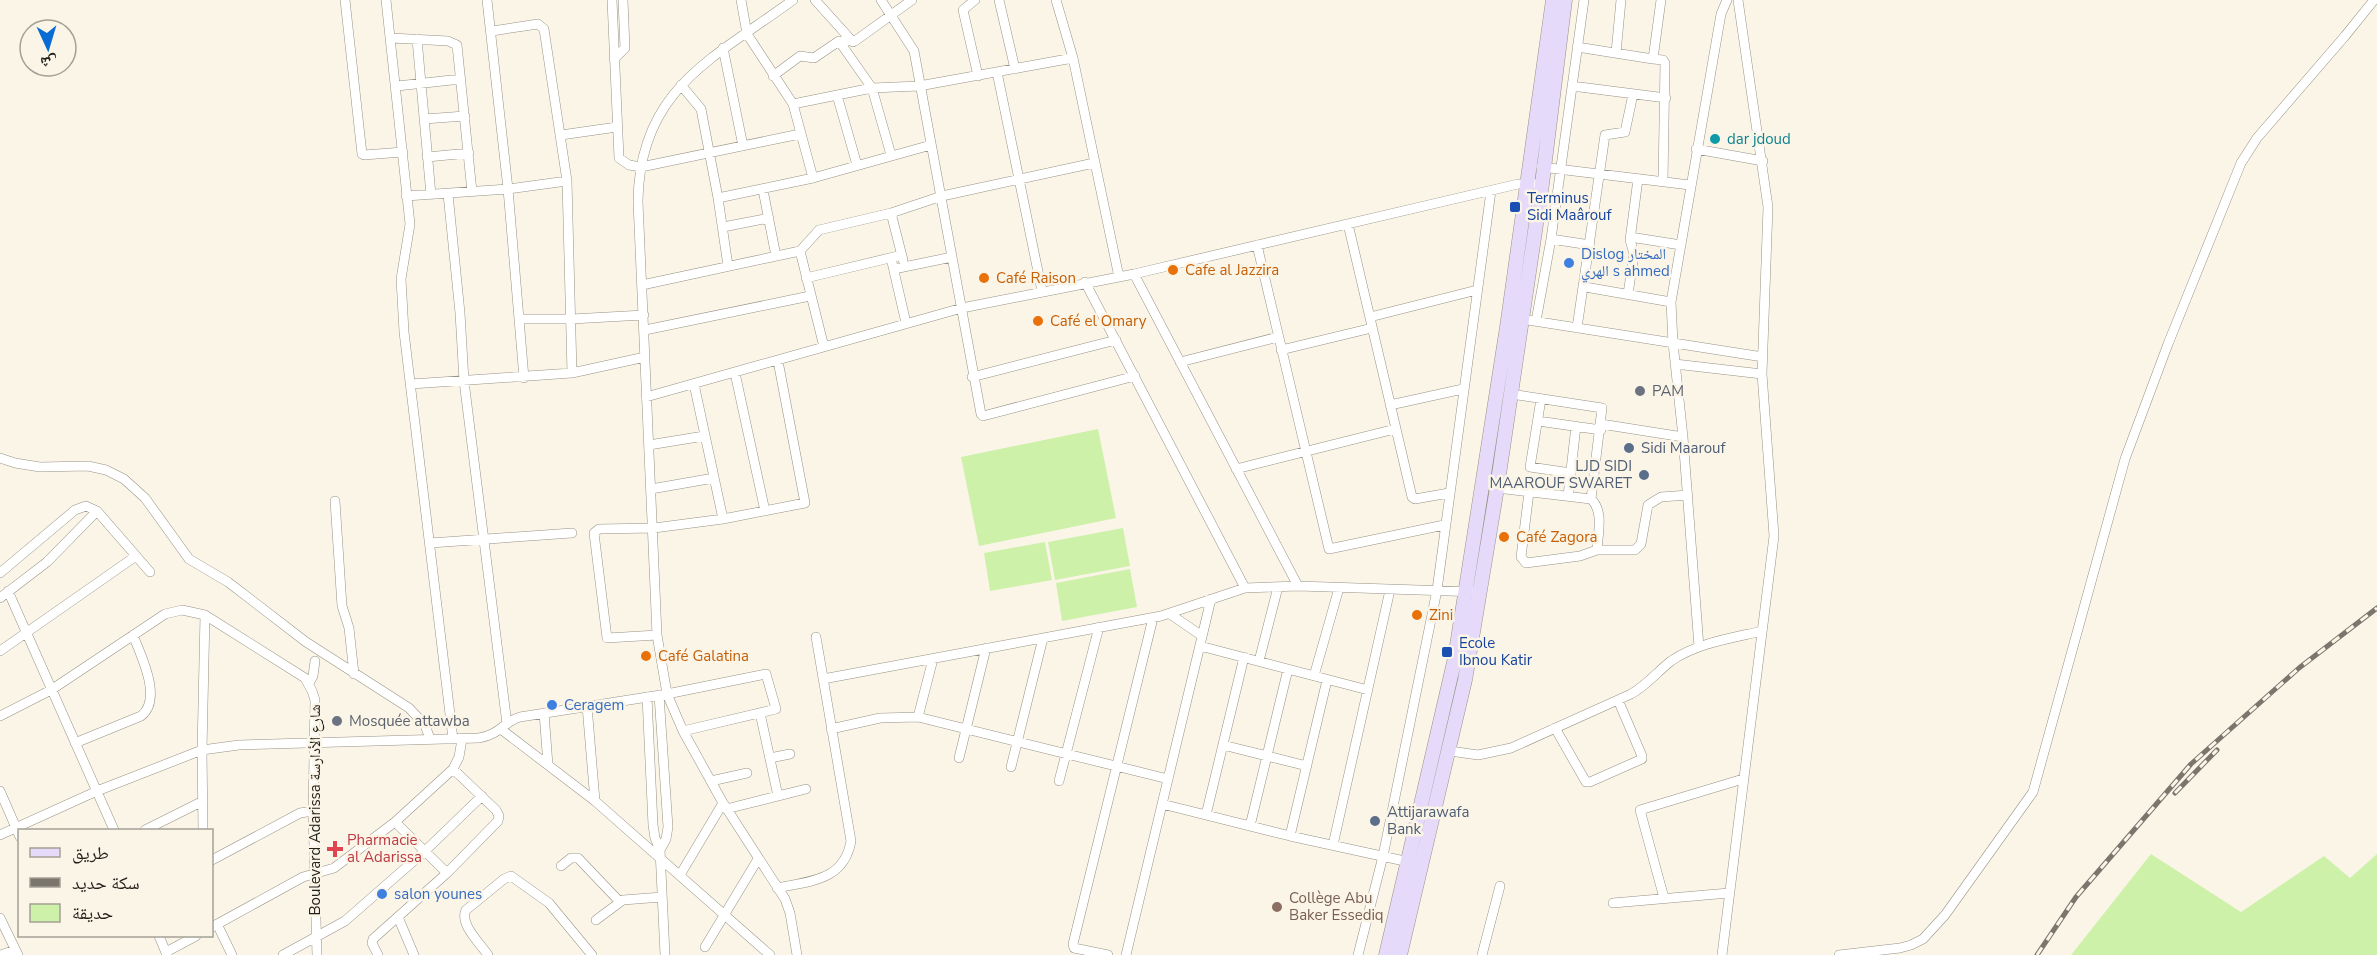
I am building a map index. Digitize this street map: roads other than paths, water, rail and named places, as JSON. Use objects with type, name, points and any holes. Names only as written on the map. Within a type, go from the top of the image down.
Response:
[{"type":"street","points":[[345,0],[362,154],[403,152]]},
{"type":"street","points":[[232,955],[214,926],[303,877],[334,868],[395,822],[453,769],[459,758],[430,543],[402,294],[401,279],[410,236],[397,86],[386,0]]},
{"type":"street","points":[[488,0],[508,189],[524,378]]},
{"type":"street","points":[[612,0],[619,158],[629,165],[641,167],[800,134]]},
{"type":"street","points":[[614,59],[626,48],[624,0]]},
{"type":"street","points":[[741,0],[747,34],[793,104],[813,178]]},
{"type":"street","points":[[660,854],[668,827],[638,202],[641,167],[645,146],[656,119],[681,85],[723,48],[747,34],[794,0]]},
{"type":"street","points":[[815,0],[853,42]]},
{"type":"street","points":[[881,0],[914,51],[962,308],[972,377],[982,416],[1135,376]]},
{"type":"street","points":[[773,76],[800,56],[813,58],[839,41],[853,42],[912,0]]},
{"type":"street","points":[[975,0],[963,10],[978,76]]},
{"type":"street","points":[[999,0],[1015,69]]},
{"type":"street","points":[[1056,0],[1073,58],[1119,277]]},
{"type":"street","points":[[1400,955],[1465,680],[1472,592],[1516,325],[1546,96],[1552,0]]},
{"type":"street","points":[[1546,96],[1565,0]]},
{"type":"street","points":[[1536,321],[1551,239],[1584,0]]},
{"type":"street","points":[[1616,53],[1621,0]]},
{"type":"street","points":[[1653,59],[1661,0]]},
{"type":"street","points":[[1699,647],[1671,302],[1721,14],[1727,0]]},
{"type":"street","points":[[1722,955],[1774,536],[1762,374],[1769,214],[1738,0]]},
{"type":"street","points":[[1839,955],[1900,948],[1923,939],[1945,915],[2030,798],[2125,459],[2168,344],[2241,163],[2257,138],[2374,0]]},
{"type":"street","points":[[492,31],[542,25],[567,181],[572,374]]},
{"type":"street","points":[[391,38],[454,42],[458,52],[472,192]]},
{"type":"street","points":[[417,39],[431,195]]},
{"type":"street","points":[[839,41],[872,88],[891,155]]},
{"type":"street","points":[[1577,47],[1663,60],[1665,63],[1663,181]]},
{"type":"street","points":[[723,48],[743,146]]},
{"type":"street","points":[[793,104],[872,88],[920,86],[1073,58]]},
{"type":"street","points":[[997,72],[1042,291]]},
{"type":"street","points":[[397,86],[461,79]]},
{"type":"street","points":[[681,85],[700,106],[710,152],[728,266]]},
{"type":"street","points":[[1572,86],[1666,98]]},
{"type":"street","points":[[1577,328],[1585,287],[1605,135],[1624,132],[1633,94]]},
{"type":"street","points":[[837,95],[857,165]]},
{"type":"street","points":[[424,119],[465,116]]},
{"type":"street","points":[[561,135],[616,127]]},
{"type":"street","points":[[718,198],[813,178],[931,145]]},
{"type":"street","points":[[1696,149],[1763,161]]},
{"type":"street","points":[[427,157],[469,153]]},
{"type":"street","points":[[642,285],[800,251],[819,230],[891,213],[942,196],[1094,163]]},
{"type":"street","points":[[1537,166],[1690,185]]},
{"type":"street","points":[[1628,294],[1634,254],[1630,237],[1638,179]]},
{"type":"street","points":[[406,196],[508,189],[567,181]]},
{"type":"street","points":[[646,397],[962,308],[1134,274],[1491,191],[1534,184]]},
{"type":"street","points":[[763,190],[776,256]]},
{"type":"street","points":[[1358,955],[1383,856],[1437,590],[1491,191]]},
{"type":"street","points":[[448,194],[460,313],[464,381],[504,727],[660,854],[680,875],[770,955]]},
{"type":"street","points":[[891,213],[905,267]]},
{"type":"street","points":[[723,227],[769,218]]},
{"type":"street","points":[[1348,224],[1413,499],[1449,493]]},
{"type":"street","points":[[1630,237],[1680,245]]},
{"type":"street","points":[[1551,239],[1590,245]]},
{"type":"street","points":[[1257,245],[1329,549],[1444,525]]},
{"type":"street","points":[[800,251],[824,347]]},
{"type":"street","points":[[806,278],[902,255]]},
{"type":"street","points":[[894,269],[952,256]]},
{"type":"street","points":[[891,258],[906,322]]},
{"type":"street","points":[[1134,274],[1298,586]]},
{"type":"street","points":[[1085,282],[1245,588]]},
{"type":"street","points":[[1585,287],[1671,302]]},
{"type":"street","points":[[1370,317],[1478,290]]},
{"type":"street","points":[[645,330],[810,296]]},
{"type":"street","points":[[519,319],[644,315]]},
{"type":"street","points":[[1516,325],[1536,321],[1763,357]]},
{"type":"street","points":[[1386,955],[1497,488],[1510,394],[1516,325]]},
{"type":"street","points":[[1281,350],[1372,328]]},
{"type":"street","points":[[1180,362],[1278,338]]},
{"type":"street","points":[[972,377],[1116,340]]},
{"type":"street","points":[[411,384],[572,374],[645,357]]},
{"type":"street","points":[[657,635],[607,638],[594,536],[599,529],[654,528],[723,519],[805,502],[778,361]]},
{"type":"street","points":[[1675,364],[1762,374]]},
{"type":"street","points":[[735,373],[765,511]]},
{"type":"street","points":[[694,384],[723,519]]},
{"type":"street","points":[[1390,405],[1464,389]]},
{"type":"street","points":[[1510,394],[1602,409],[1591,499]]},
{"type":"street","points":[[1541,399],[1530,467],[1571,473]]},
{"type":"street","points":[[1538,421],[1683,437]]},
{"type":"street","points":[[1568,496],[1576,426]]},
{"type":"street","points":[[1236,469],[1395,429]]},
{"type":"street","points":[[649,445],[704,436]]},
{"type":"street","points":[[0,458],[40,467],[88,466],[106,470],[123,479],[150,505],[189,559],[228,582],[306,642],[416,713],[425,725],[430,739]]},
{"type":"street","points":[[651,489],[714,478]]},
{"type":"street","points":[[1497,488],[1591,499],[1596,504],[1599,513],[1597,550]]},
{"type":"street","points":[[1529,492],[1521,556],[1524,562],[1529,563],[1580,556],[1597,550],[1635,550],[1641,544],[1648,504],[1661,497],[1688,495]]},
{"type":"street","points":[[335,501],[342,606],[349,628],[354,674]]},
{"type":"street","points":[[0,573],[79,508],[90,507],[97,511],[150,572]]},
{"type":"street","points":[[0,598],[64,546],[97,511]]},
{"type":"street","points":[[430,543],[572,532]]},
{"type":"street","points":[[0,651],[136,556]]},
{"type":"street","points":[[823,678],[1153,618],[1245,588],[1298,586],[1472,592]]},
{"type":"street","points":[[1259,661],[1278,587]]},
{"type":"street","points":[[1314,676],[1339,588]]},
{"type":"street","points":[[1334,845],[1390,590]]},
{"type":"street","points":[[8,591],[113,829]]},
{"type":"street","points":[[1126,955],[1211,599]]},
{"type":"street","points":[[0,716],[51,690],[170,612],[182,610],[204,615],[203,829]]},
{"type":"street","points":[[1170,614],[1201,641],[1244,657],[1368,690]]},
{"type":"street","name":"Boulevard Adarissa شارع الأدارسة","points":[[204,615],[305,678],[315,700],[313,811],[317,955]]},
{"type":"street","points":[[1108,955],[1074,948],[1073,944],[1153,618]]},
{"type":"street","points":[[1059,781],[1099,627]]},
{"type":"street","points":[[1450,751],[1478,755],[1492,754],[1511,748],[1644,687],[1672,661],[1699,647],[1762,631]]},
{"type":"street","points":[[75,743],[141,716],[148,710],[151,703],[145,666],[133,635]]},
{"type":"street","points":[[777,888],[825,878],[841,864],[851,841],[816,638]]},
{"type":"street","points":[[1011,767],[1043,638]]},
{"type":"street","points":[[959,758],[986,648]]},
{"type":"street","points":[[1206,815],[1244,657]]},
{"type":"street","points":[[918,717],[933,659]]},
{"type":"street","points":[[309,683],[313,676],[315,661]]},
{"type":"street","points":[[1250,826],[1288,669]]},
{"type":"street","points":[[26,829],[97,792],[202,750],[239,745],[492,736],[520,717],[647,697],[766,673],[776,709],[683,731]]},
{"type":"street","points":[[1290,836],[1328,680]]},
{"type":"street","points":[[663,694],[724,806],[777,888],[790,913],[797,955]]},
{"type":"street","points":[[647,697],[654,832],[660,854],[665,955]]},
{"type":"street","points":[[1555,728],[1586,782],[1590,782],[1641,759],[1642,756],[1618,700]]},
{"type":"street","points":[[587,706],[595,801]]},
{"type":"street","points":[[544,713],[548,765]]},
{"type":"street","points":[[760,713],[778,796]]},
{"type":"street","points":[[831,729],[880,718],[918,717],[1116,764],[1168,779]]},
{"type":"street","points":[[1223,745],[1307,766]]},
{"type":"street","points":[[770,758],[790,754]]},
{"type":"street","points":[[378,955],[372,943],[374,939],[447,873],[498,820],[498,813],[453,769]]},
{"type":"street","points":[[711,781],[747,773]]},
{"type":"street","points":[[1664,898],[1640,810],[1743,779]]},
{"type":"street","points":[[680,875],[724,806],[806,789]]},
{"type":"street","points":[[0,792],[18,833],[0,835]]},
{"type":"street","points":[[283,955],[345,921],[425,851],[482,796]]},
{"type":"street","points":[[149,829],[203,801]]},
{"type":"street","points":[[1162,804],[1290,836],[1409,862]]},
{"type":"street","points":[[213,859],[300,813],[313,811]]},
{"type":"street","points":[[395,822],[447,873]]},
{"type":"street","points":[[561,866],[571,858],[578,858],[619,902]]},
{"type":"street","points":[[705,947],[758,859]]},
{"type":"street","points":[[488,955],[465,922],[464,915],[466,910],[511,876],[549,903],[592,955]]},
{"type":"street","points":[[1482,955],[1500,886]]},
{"type":"street","points":[[1613,903],[1729,893]]},
{"type":"street","points":[[596,920],[619,902],[662,897]]},
{"type":"street","points":[[398,917],[414,955]]},
{"type":"street","points":[[0,918],[17,953],[1,955]]},
{"type":"street","points":[[159,937],[166,954],[194,937]]},
{"type":"railway","points":[[2037,955],[2076,897],[2191,764],[2299,668],[2377,608]]},
{"type":"railway","points":[[2175,793],[2217,750]]},
{"type":"place","name":"dar jdoud","points":[[1715,139]]},
{"type":"place","name":"Terminus Sidi Maârouf","points":[[1515,207]]},
{"type":"place","name":"Dislog المختار الهري s ahmed","points":[[1569,263]]},
{"type":"place","name":"Cafe al Jazzira","points":[[1173,270]]},
{"type":"place","name":"Café Raison","points":[[984,278]]},
{"type":"place","name":"Café el Omary","points":[[1038,321]]},
{"type":"place","name":"PAM","points":[[1640,391]]},
{"type":"place","name":"Sidi Maarouf","points":[[1629,448]]},
{"type":"place","name":"LJD SIDI MAAROUF SWARET","points":[[1644,475]]},
{"type":"place","name":"Café Zagora","points":[[1504,537]]},
{"type":"place","name":"Zini","points":[[1417,615]]},
{"type":"place","name":"Ecole Ibnou Katir","points":[[1447,652]]},
{"type":"place","name":"Café Galatina","points":[[646,656]]},
{"type":"place","name":"Ceragem","points":[[552,705]]},
{"type":"place","name":"Mosquée attawba","points":[[337,721]]},
{"type":"place","name":"Attijarawafa Bank","points":[[1375,821]]},
{"type":"place","name":"Pharmacie al Adarissa","points":[[335,849]]},
{"type":"place","name":"salon younes","points":[[382,894]]},
{"type":"place","name":"Collège Abu Baker Essediq","points":[[1277,907]]}]
